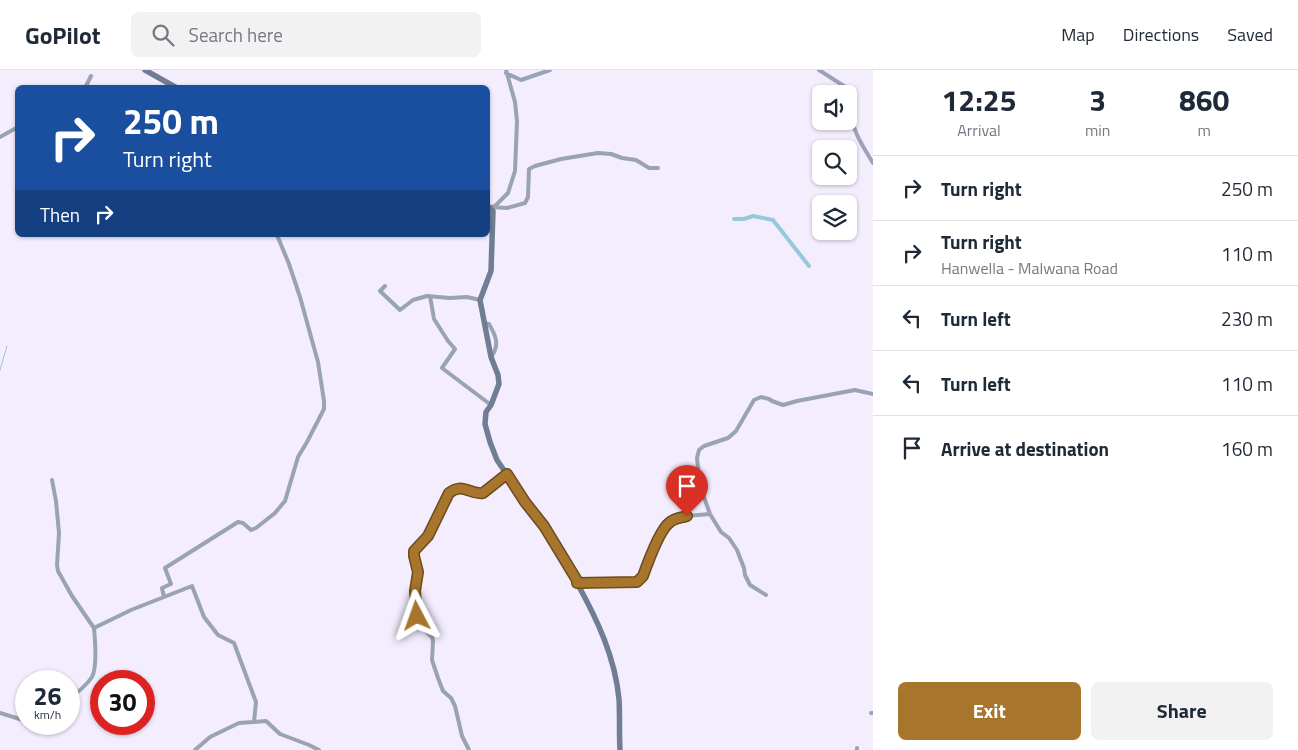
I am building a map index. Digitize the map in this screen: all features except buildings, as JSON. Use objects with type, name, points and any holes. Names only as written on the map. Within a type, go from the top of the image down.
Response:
[{"type":"street","points":[[145,70],[167,85]]},
{"type":"street","points":[[506,72],[521,80],[550,70]]},
{"type":"street","points":[[819,70],[842,85]]},
{"type":"street","points":[[490,207],[495,206],[508,193],[515,171],[517,121],[515,102],[506,72]]},
{"type":"street","points":[[86,85],[91,76]]},
{"type":"street","points":[[0,137],[15,129]]},
{"type":"street","points":[[855,130],[873,163]]},
{"type":"street","points":[[490,207],[507,208],[525,203],[528,197],[529,169],[535,166],[598,153],[636,160],[649,168],[658,168]]},
{"type":"street","points":[[490,208],[493,211],[491,271],[480,300],[491,357],[498,375],[499,384],[491,405],[486,412],[485,424],[497,460],[525,502],[544,526],[593,611],[605,640],[616,681],[619,700],[620,750]]},
{"type":"street","points":[[164,597],[162,588],[171,584],[165,568],[238,522],[243,522],[251,530],[275,513],[285,501],[298,457],[308,442],[324,409],[316,352],[300,296],[278,237]]},
{"type":"street","points":[[385,286],[380,291],[400,310],[412,300],[427,296],[467,297],[480,300]]},
{"type":"street","points":[[430,296],[434,320],[455,349],[442,368],[491,405]]},
{"type":"street","points":[[766,595],[750,585],[736,550],[710,514],[700,486],[697,458],[700,450],[704,446],[728,438],[736,431],[754,400],[761,397],[784,405],[797,400],[855,390],[873,394]]},
{"type":"street","points":[[469,750],[462,736],[455,706],[451,698],[443,691],[432,660],[432,637],[419,625],[415,591],[418,572],[414,551],[428,536],[449,493],[461,488],[479,494],[483,493],[507,474]]},
{"type":"street","points":[[52,480],[59,533],[56,565],[72,596],[94,628],[94,675],[80,690]]},
{"type":"street","points":[[577,583],[637,582],[643,576],[663,529],[670,522],[687,516],[710,514]]},
{"type":"street","points":[[94,628],[131,610],[192,586],[204,617],[218,635],[234,643],[256,702],[254,722]]},
{"type":"street","points":[[0,713],[15,718]]},
{"type":"street","points":[[195,750],[210,737],[221,731],[239,724],[266,721],[280,734],[319,750]]},
{"type":"waterway","points":[[734,219],[744,219],[753,216],[773,220],[809,266]]},
{"type":"waterway","points":[[0,370],[7,346]]},
{"type":"route","points":[[417,616],[415,591],[418,572],[414,551],[428,536],[449,493],[453,490],[461,488],[479,494],[483,493],[507,474],[525,502],[544,526],[577,583],[637,582],[643,576],[663,529],[670,522],[687,516]]}]
